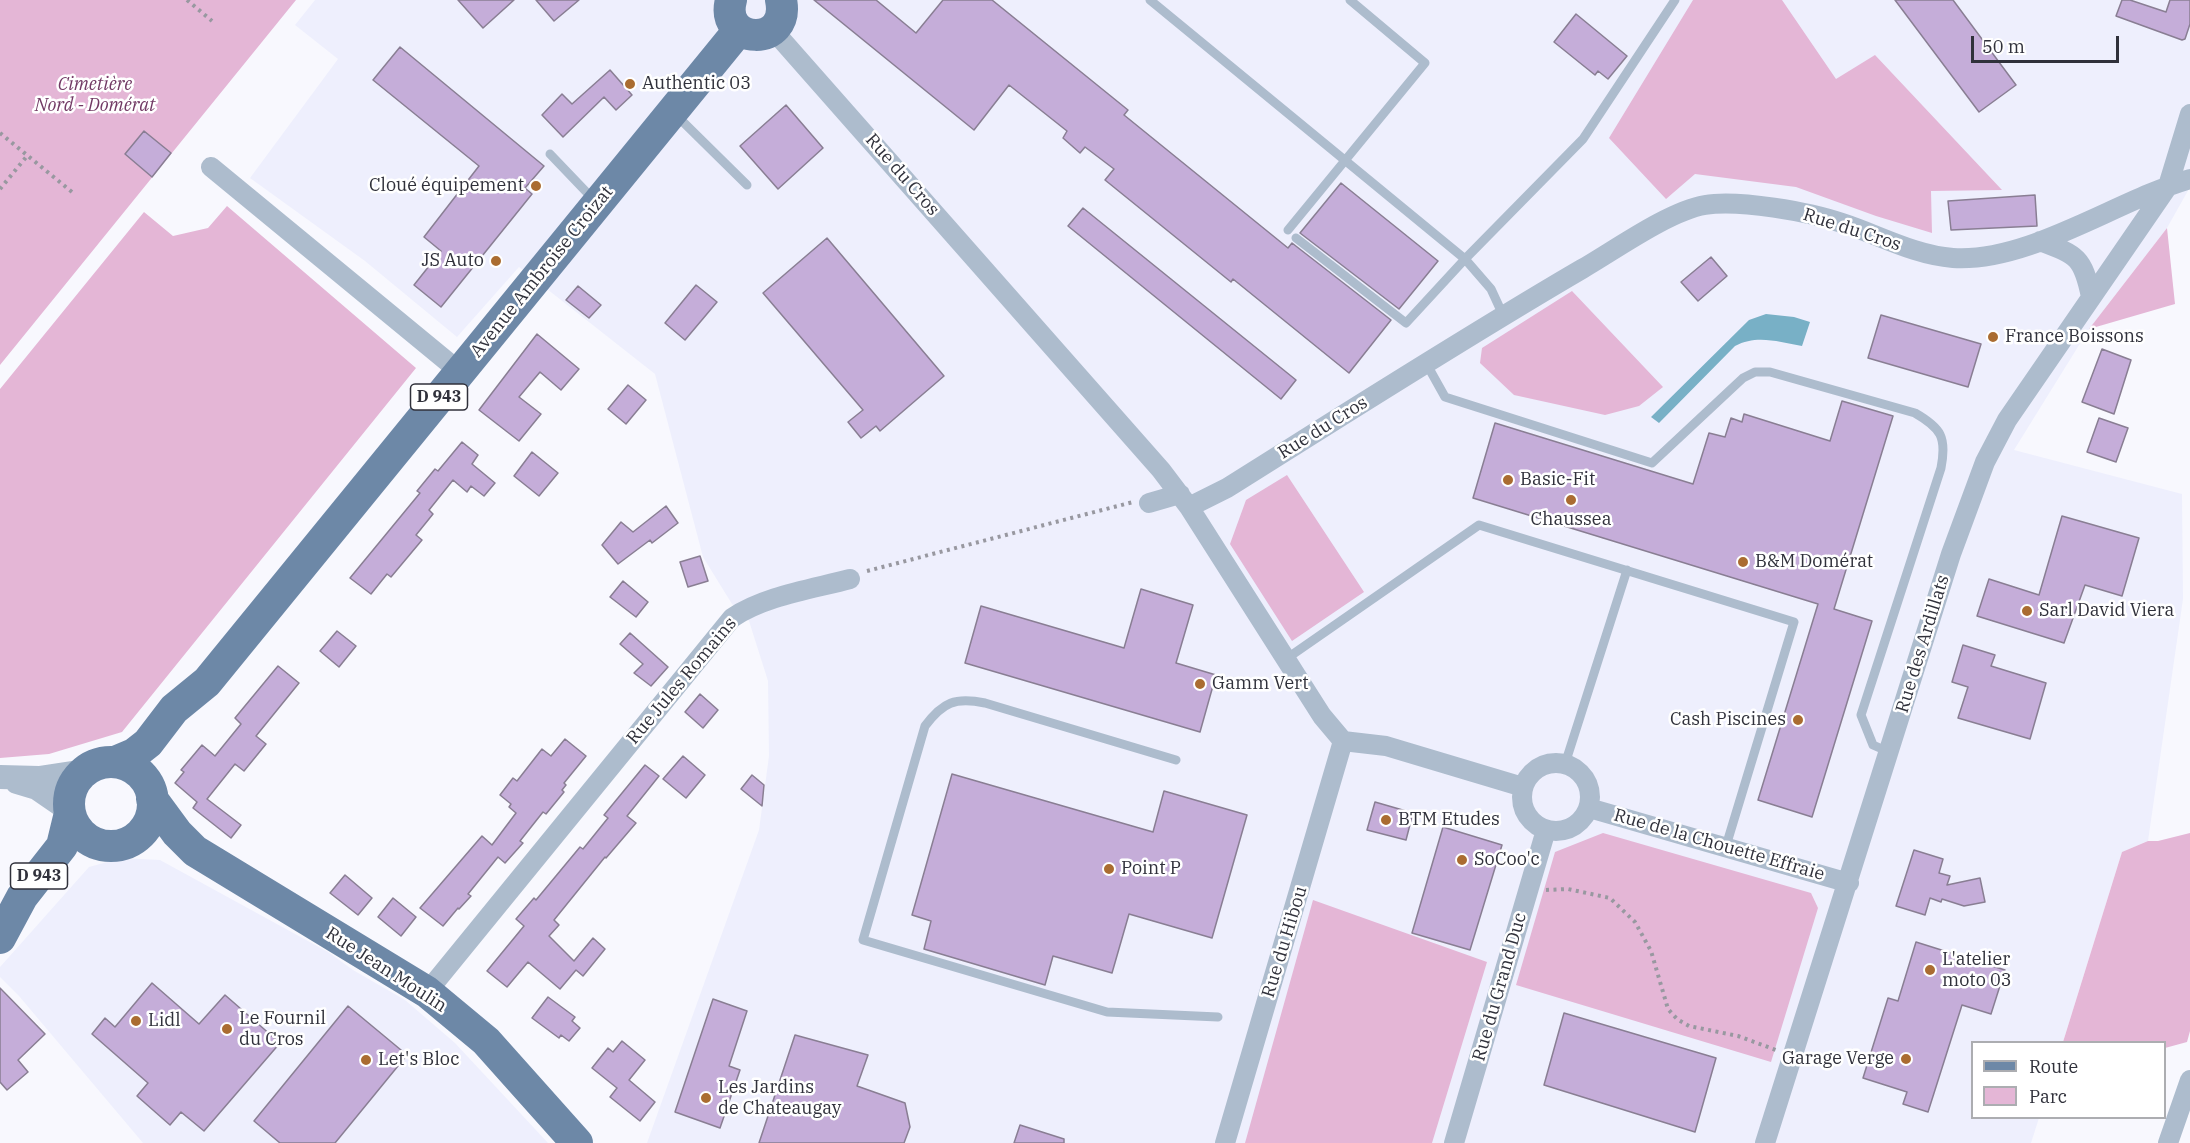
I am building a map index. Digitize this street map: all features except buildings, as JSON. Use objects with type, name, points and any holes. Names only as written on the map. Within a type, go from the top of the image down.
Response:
[{"type":"main road","points":[[730,0],[730,15],[739,30],[756,36],[773,30],[782,17],[781,0]]},
{"type":"main road","name":"Avenue Ambroise Croizat","points":[[115,762],[134,754],[148,743],[174,708],[207,682],[739,30]]},
{"type":"main road","name":"Avenue Ambroise Croizat","points":[[149,791],[160,752],[190,719],[207,682]]},
{"type":"main road","points":[[104,762],[115,762],[127,765],[138,772],[149,791],[152,812],[147,824],[139,834],[117,843],[94,842],[83,835],[75,825],[70,811],[72,788],[85,771],[104,762]]},
{"type":"main road","name":"Rue Jean Moulin","points":[[149,791],[177,833],[195,851],[427,992],[486,1041],[577,1143]]},
{"type":"main road","name":"D 943","points":[[0,937],[22,897],[63,846],[70,811]]},
{"type":"main road","name":"Rue Jean Moulin","points":[[117,843],[170,844],[195,851]]},
{"type":"main road","name":"D 943","points":[[0,937],[36,910],[80,857],[117,843]]},
{"type":"street","name":"Rue du Cros","points":[[773,30],[1154,461],[1184,500],[1227,488],[1503,315],[1672,216],[1704,205],[1729,203],[1788,210],[1840,222],[1932,256],[1957,258],[1988,256],[2040,242],[2168,186],[2190,179]]},
{"type":"street","name":"Rue des Ardillats","points":[[1765,1143],[1951,554],[1985,462],[2007,420],[2168,186],[2190,114]]},
{"type":"street","points":[[211,167],[460,372]]},
{"type":"street","points":[[2168,186],[2190,192]]},
{"type":"street","points":[[2040,242],[2063,250],[2077,259],[2086,273],[2091,297]]},
{"type":"street","points":[[1149,503],[1184,500],[1322,716],[1343,741],[1386,746],[1524,787]]},
{"type":"street","name":"Rue Jules Romains","points":[[427,992],[732,618],[745,609],[765,602],[850,579]]},
{"type":"street","name":"Rue du Hibou","points":[[1225,1143],[1343,741]]},
{"type":"street","points":[[1565,764],[1583,776],[1591,797],[1589,808],[1577,825],[1556,832],[1546,830],[1536,825],[1524,808],[1522,798],[1524,787],[1535,770],[1545,765],[1565,764]]},
{"type":"street","points":[[0,777],[39,778],[85,771]]},
{"type":"street","points":[[0,777],[37,788],[70,811]]},
{"type":"street","name":"Rue de la Chouette Effraie","points":[[1589,808],[1848,883]]},
{"type":"street","name":"Rue du Grand Duc","points":[[1454,1143],[1546,830]]},
{"type":"street","points":[[2168,1143],[2190,1080]]},
{"type":"lane","points":[[1150,0],[1465,259],[1491,289],[1503,315]]},
{"type":"lane","points":[[1288,230],[1425,63],[1350,0]]},
{"type":"lane","points":[[1296,238],[1406,323],[1465,259],[1583,139],[1675,0]]},
{"type":"lane","points":[[673,113],[747,185]]},
{"type":"lane","points":[[549,154],[598,204]]},
{"type":"lane","points":[[1426,363],[1445,397],[1653,463],[1726,392],[1743,378],[1755,372],[1770,372],[1915,412],[1933,424],[1941,434],[1944,449],[1941,468],[1861,715],[1873,745],[1890,752]]},
{"type":"lane","points":[[1285,659],[1479,525],[1794,622],[1726,846]]},
{"type":"lane","points":[[1565,764],[1627,570]]},
{"type":"lane","points":[[1176,760],[985,703],[968,700],[946,704],[936,711],[925,726],[863,940],[1107,1012],[1218,1017]]},
{"type":"path","points":[[187,0],[212,21]]},
{"type":"path","points":[[0,133],[72,192]]},
{"type":"path","points":[[0,189],[27,156]]},
{"type":"path","points":[[850,579],[865,572],[1136,501],[1149,503]]},
{"type":"path","points":[[1528,891],[1568,889],[1610,898],[1635,922],[1651,951],[1668,1009],[1677,1019],[1689,1026],[1738,1036],[1792,1056]]},
{"type":"shaded area","points":[[315,0],[2190,0],[2190,187],[2167,228],[2089,329],[2014,450],[2182,494],[2183,599],[2148,841],[2122,852],[2063,1041],[1971,1041],[1971,1119],[2039,1119],[2031,1143],[647,1143],[759,830],[769,756],[768,681],[749,621],[732,604],[703,557],[655,374],[519,267],[457,337],[365,261],[250,178],[338,59],[295,25]]},
{"type":"shaded area","points":[[122,858],[160,860],[328,952],[353,970],[405,1000],[455,1043],[548,1143],[143,1143],[19,996],[0,977],[0,967],[89,867]]},
{"type":"green space","name":"Cimetière Nord - Domérat","points":[[0,0],[296,0],[0,365]]},
{"type":"green space","points":[[1693,0],[1782,0],[1836,79],[1875,55],[2002,190],[1931,191],[1932,233],[1876,216],[1796,187],[1695,174],[1666,199],[1609,138]]},
{"type":"green space","points":[[227,206],[416,368],[122,732],[49,754],[0,758],[0,389],[144,212],[173,236],[208,228]]},
{"type":"green space","points":[[2167,228],[2175,304],[2089,329]]},
{"type":"green space","points":[[1572,291],[1663,387],[1639,406],[1605,415],[1514,395],[1480,363],[1482,348]]},
{"type":"green space","points":[[1287,475],[1364,592],[1292,641],[1230,544],[1246,500]]},
{"type":"green space","points":[[1603,833],[1811,893],[1818,908],[1771,1062],[1516,985],[1555,852]]},
{"type":"green space","points":[[2190,833],[2190,1031],[2187,1042],[2166,1048],[2166,1041],[2063,1041],[2122,852],[2148,841],[2158,841]]},
{"type":"green space","points":[[1313,900],[1487,962],[1432,1143],[1245,1143]]},
{"type":"water","points":[[1766,314],[1794,317],[1810,322],[1802,346],[1776,341],[1743,342],[1735,346],[1659,423],[1651,417],[1749,320]]},
{"type":"place","name":"Authentic 03","points":[[630,84]]},
{"type":"place","name":"Cloué équipement","points":[[536,186]]},
{"type":"place","name":"JS Auto","points":[[496,261]]},
{"type":"place","name":"France Boissons","points":[[1993,337]]},
{"type":"place","name":"Basic-Fit","points":[[1508,480]]},
{"type":"place","name":"Chaussea","points":[[1571,500]]},
{"type":"place","name":"B&M Domérat","points":[[1743,562]]},
{"type":"place","name":"Sarl David Viera","points":[[2027,611]]},
{"type":"place","name":"Gamm Vert","points":[[1200,684]]},
{"type":"place","name":"Cash Piscines","points":[[1798,720]]},
{"type":"place","name":"BTM Etudes","points":[[1386,820]]},
{"type":"place","name":"SoCoo'c","points":[[1462,860]]},
{"type":"place","name":"Point P","points":[[1109,869]]},
{"type":"place","name":"L'atelier moto 03","points":[[1930,970]]},
{"type":"place","name":"Lidl","points":[[136,1021]]},
{"type":"place","name":"Le Fournil du Cros","points":[[227,1029]]},
{"type":"place","name":"Garage Verge","points":[[1906,1059]]},
{"type":"place","name":"Let's Bloc","points":[[366,1060]]},
{"type":"place","name":"Les Jardins de Chateaugay","points":[[706,1098]]}]
